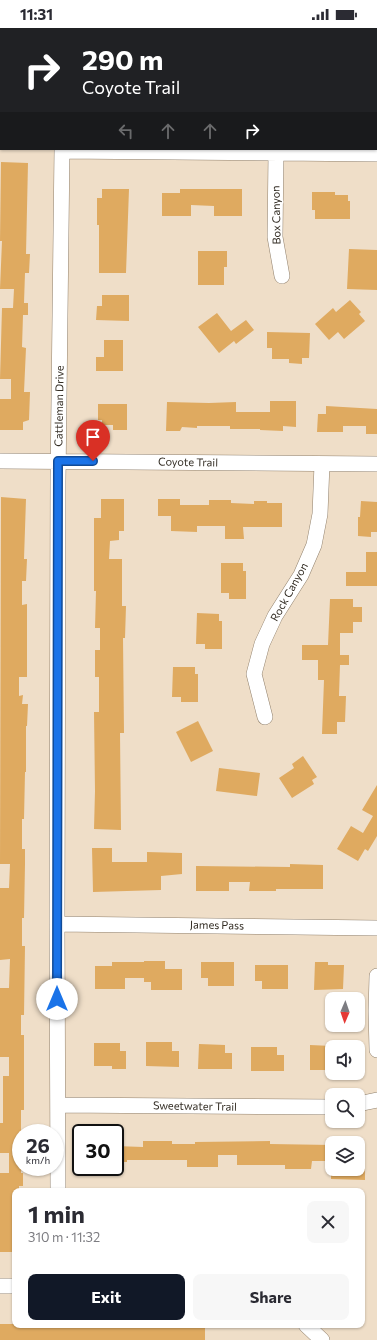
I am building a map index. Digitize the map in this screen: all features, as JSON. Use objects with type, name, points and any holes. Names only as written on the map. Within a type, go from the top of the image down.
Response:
[{"type":"street","points":[[62,150],[377,154]]},
{"type":"street","name":"Cattleman Drive","points":[[58,1188],[58,461],[62,150]]},
{"type":"street","name":"Box Canyon","points":[[276,153],[275,237],[282,276]]},
{"type":"street","name":"Coyote Trail","points":[[0,461],[377,464]]},
{"type":"street","name":"Rock Canyon","points":[[265,717],[254,674],[262,644],[271,623],[301,575],[314,544],[320,514],[322,464]]},
{"type":"street","name":"James Pass","points":[[57,924],[377,928]]},
{"type":"street","points":[[377,976],[377,1050]]},
{"type":"street","points":[[365,1103],[377,1100]]},
{"type":"street","name":"Sweetwater Trail","points":[[58,1105],[325,1107]]},
{"type":"street","points":[[0,1286],[12,1286]]},
{"type":"street","points":[[309,1328],[322,1340]]},
{"type":"building","points":[[1,162],[28,163],[26,254],[30,254],[29,273],[25,273],[24,303],[28,303],[28,315],[23,315],[22,347],[26,348],[24,392],[30,392],[29,420],[23,422],[23,430],[0,430],[0,399],[11,399],[11,379],[0,379],[2,308],[13,308],[14,289],[0,289],[2,241],[0,241]]},
{"type":"building","points":[[102,189],[129,189],[126,273],[99,273],[99,225],[97,225],[97,198],[102,198]]},
{"type":"building","points":[[180,189],[242,189],[242,216],[214,216],[214,206],[191,205],[191,216],[162,216],[162,193],[180,193]]},
{"type":"building","points":[[312,192],[335,192],[335,195],[348,195],[348,201],[350,201],[350,219],[315,219],[315,210],[312,210]]},
{"type":"building","points":[[349,249],[377,250],[377,290],[347,289]]},
{"type":"building","points":[[198,251],[227,251],[227,267],[224,267],[224,285],[198,285]]},
{"type":"building","points":[[102,295],[129,295],[129,321],[96,320],[97,306],[102,306]]},
{"type":"building","points":[[350,300],[361,312],[359,314],[365,321],[344,339],[338,332],[329,340],[315,324],[333,308],[336,312]]},
{"type":"building","points":[[217,313],[231,331],[246,320],[254,330],[236,344],[234,341],[219,353],[198,327]]},
{"type":"building","points":[[267,332],[310,333],[309,358],[302,358],[302,364],[289,363],[289,359],[272,359],[272,348],[267,348]]},
{"type":"building","points":[[104,340],[123,340],[123,371],[96,371],[96,357],[104,357]]},
{"type":"building","points":[[270,401],[296,401],[296,427],[283,426],[283,431],[230,429],[230,426],[197,426],[197,428],[182,427],[180,431],[166,431],[167,402],[236,402],[236,412],[270,412]]},
{"type":"building","points":[[98,404],[127,404],[127,430],[113,430],[113,425],[102,425],[102,420],[98,420]]},
{"type":"building","points":[[326,406],[377,409],[377,434],[366,434],[366,426],[343,426],[343,432],[317,432],[318,414],[326,414]]},
{"type":"building","points":[[1,497],[26,499],[24,559],[27,559],[26,581],[22,581],[22,605],[27,604],[27,677],[19,677],[19,696],[23,695],[22,704],[28,704],[26,726],[24,819],[22,819],[22,849],[25,849],[24,918],[22,918],[22,946],[25,946],[24,1015],[21,1015],[21,1035],[24,1035],[24,1110],[21,1110],[21,1124],[12,1124],[12,1176],[23,1176],[23,1186],[19,1186],[19,1188],[12,1188],[12,1252],[0,1252],[0,1173],[9,1173],[9,1153],[0,1153],[0,1123],[3,1123],[3,1076],[9,1076],[9,1057],[0,1057],[0,988],[9,988],[10,959],[0,960],[0,888],[9,888],[10,864],[0,864]]},
{"type":"building","points":[[101,499],[124,499],[124,531],[119,531],[119,540],[110,541],[109,559],[122,559],[122,606],[126,606],[125,638],[123,638],[124,733],[120,733],[121,830],[94,829],[94,712],[99,712],[99,677],[95,677],[95,650],[100,650],[100,628],[95,628],[96,591],[94,591],[94,518],[101,518]]},
{"type":"building","points":[[158,499],[180,499],[180,505],[209,505],[209,500],[231,500],[231,503],[254,504],[254,501],[282,503],[282,527],[243,527],[244,539],[225,539],[225,526],[197,526],[197,532],[171,531],[171,516],[158,516]]},
{"type":"building","points":[[361,501],[377,502],[377,532],[371,532],[371,537],[358,536],[358,517],[360,517]]},
{"type":"building","points":[[366,552],[377,552],[377,586],[346,586],[346,572],[366,572]]},
{"type":"building","points":[[221,563],[243,563],[243,571],[246,571],[246,599],[229,599],[229,593],[221,593]]},
{"type":"building","points":[[330,599],[353,599],[353,607],[362,607],[362,622],[353,622],[353,633],[340,633],[340,655],[349,655],[349,665],[340,665],[339,696],[346,696],[345,722],[337,722],[337,734],[322,734],[324,680],[318,680],[318,660],[302,660],[302,645],[328,645]]},
{"type":"building","points":[[197,613],[219,614],[219,621],[222,621],[222,649],[205,649],[205,644],[196,644]]},
{"type":"building","points":[[173,667],[195,667],[195,674],[198,674],[198,702],[181,702],[181,697],[172,697]]},
{"type":"building","points":[[198,721],[213,751],[191,762],[176,732]]},
{"type":"building","points":[[303,756],[317,777],[312,780],[314,784],[292,798],[279,778],[294,768],[292,764]]},
{"type":"building","points":[[219,768],[260,773],[257,796],[216,791]]},
{"type":"building","points":[[377,785],[377,836],[368,851],[365,849],[358,861],[337,849],[351,826],[363,833],[373,816],[362,810]]},
{"type":"building","points":[[92,848],[112,848],[112,862],[147,862],[147,852],[182,853],[182,874],[161,876],[161,890],[93,892]]},
{"type":"building","points":[[290,864],[323,865],[323,889],[276,889],[276,891],[249,891],[250,882],[229,882],[229,891],[196,891],[196,866],[290,867]]},
{"type":"building","points":[[165,961],[165,969],[182,969],[182,990],[151,990],[151,982],[144,982],[144,978],[125,978],[125,989],[95,989],[95,966],[112,966],[112,962]]},
{"type":"building","points":[[201,962],[234,962],[234,986],[208,986],[208,978],[201,978]]},
{"type":"building","points":[[315,962],[328,962],[328,965],[344,965],[343,989],[314,990]]},
{"type":"building","points":[[255,965],[288,965],[288,989],[262,989],[262,981],[255,981]]},
{"type":"building","points":[[146,1042],[172,1042],[172,1051],[179,1051],[179,1067],[146,1066]]},
{"type":"building","points":[[94,1043],[120,1043],[120,1051],[126,1051],[126,1069],[112,1069],[112,1066],[94,1066]]},
{"type":"building","points":[[199,1044],[225,1045],[225,1053],[232,1053],[232,1069],[198,1069]]},
{"type":"building","points":[[310,1045],[325,1046],[325,1070],[310,1070]]},
{"type":"building","points":[[251,1047],[277,1047],[277,1055],[284,1055],[284,1071],[251,1071]]},
{"type":"building","points":[[143,1141],[172,1141],[172,1144],[195,1144],[195,1142],[270,1141],[270,1144],[325,1145],[325,1161],[312,1161],[311,1169],[285,1169],[285,1165],[237,1165],[237,1155],[218,1155],[218,1167],[187,1167],[187,1160],[127,1160],[127,1162],[124,1162],[124,1146],[143,1147]]},
{"type":"building","points":[[331,1176],[365,1176],[365,1180],[331,1179]]},
{"type":"building","points":[[0,1324],[12,1324],[12,1328],[205,1328],[205,1340],[0,1340]]},
{"type":"route","points":[[57,999],[58,461],[93,461]]}]
